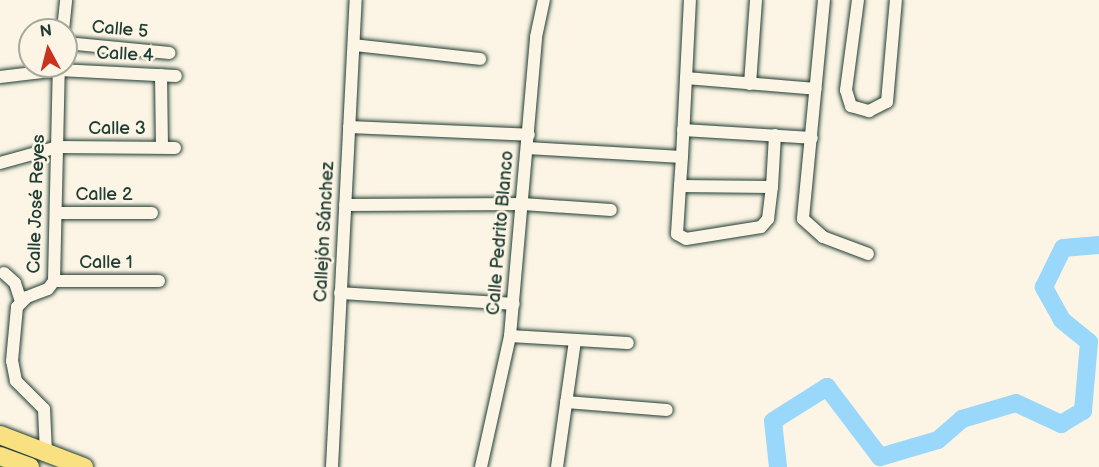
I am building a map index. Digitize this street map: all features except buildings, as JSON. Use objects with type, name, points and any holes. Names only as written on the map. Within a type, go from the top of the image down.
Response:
[{"type":"highway","points":[[0,435],[84,467]]},
{"type":"highway","points":[[0,456],[30,467]]},
{"type":"street","points":[[64,18],[66,0]]},
{"type":"street","name":"Callejón Sánchez","points":[[332,467],[356,0]]},
{"type":"street","name":"Calle Pedrito Blanco","points":[[481,467],[510,336],[536,37],[544,0]]},
{"type":"street","points":[[690,0],[677,234],[686,239],[761,227],[768,219],[775,135]]},
{"type":"street","points":[[750,84],[756,0]]},
{"type":"street","points":[[824,0],[803,219],[822,237],[868,254]]},
{"type":"street","points":[[858,0],[846,90],[851,106],[869,111],[887,102],[896,0]]},
{"type":"street","name":"Calle 5","points":[[78,44],[170,53]]},
{"type":"street","points":[[354,45],[480,59]]},
{"type":"street","name":"Calle 4","points":[[78,69],[176,76]]},
{"type":"street","name":"Calle 4","points":[[0,77],[18,74]]},
{"type":"street","points":[[161,75],[162,147]]},
{"type":"street","name":"Calle José Reyes","points":[[21,301],[48,289],[54,281],[59,78]]},
{"type":"street","points":[[686,78],[816,89]]},
{"type":"street","points":[[349,127],[529,135]]},
{"type":"street","points":[[683,130],[812,138]]},
{"type":"street","name":"Calle 3","points":[[0,163],[58,147],[175,148]]},
{"type":"street","points":[[527,148],[682,157]]},
{"type":"street","points":[[680,186],[772,187]]},
{"type":"street","points":[[345,206],[523,204],[611,210]]},
{"type":"street","name":"Calle 2","points":[[56,213],[153,213]]},
{"type":"street","points":[[4,273],[15,283],[21,301],[14,316],[13,374],[20,387],[44,409],[46,453]]},
{"type":"street","name":"Calle 1","points":[[54,281],[159,281]]},
{"type":"street","points":[[340,293],[513,304]]},
{"type":"street","points":[[510,336],[628,343]]},
{"type":"street","points":[[557,467],[575,340]]},
{"type":"street","points":[[566,402],[667,410]]},
{"type":"waterway","points":[[778,467],[773,421],[827,387],[880,457],[938,440],[962,419],[1016,403],[1061,424],[1083,411],[1089,342],[1062,320],[1044,287],[1063,248],[1099,245]]}]
